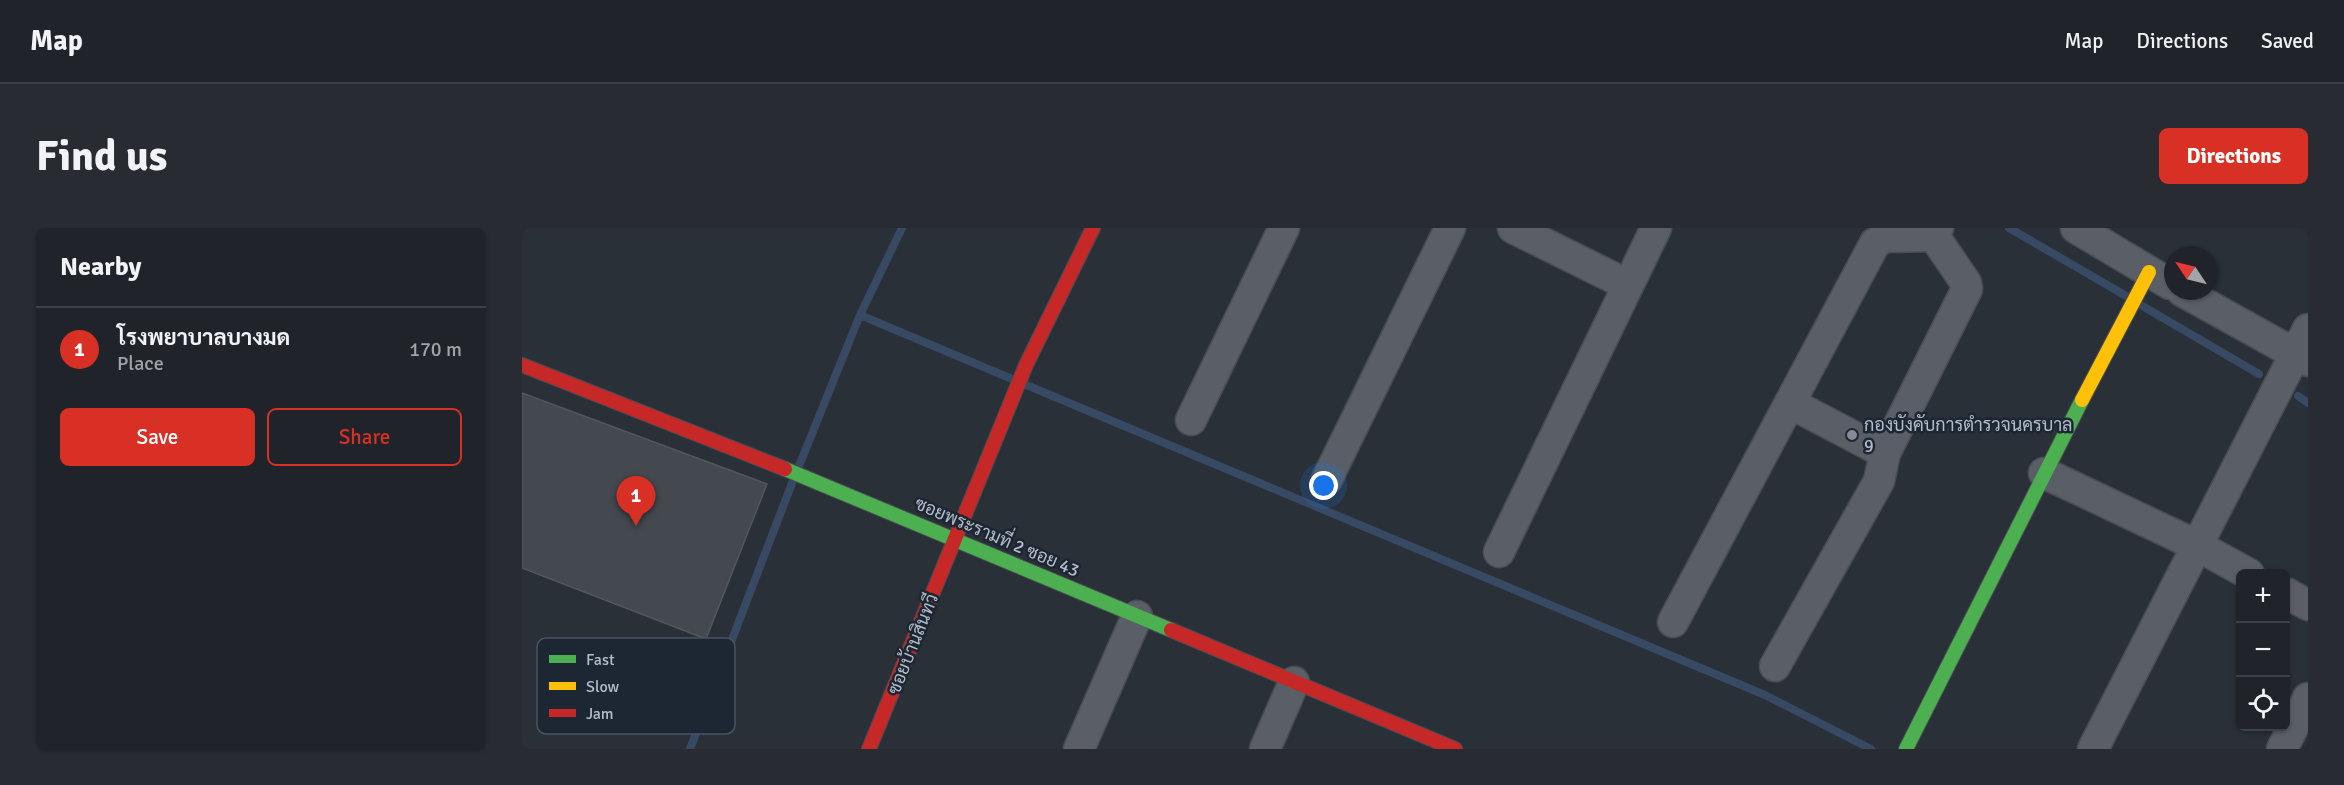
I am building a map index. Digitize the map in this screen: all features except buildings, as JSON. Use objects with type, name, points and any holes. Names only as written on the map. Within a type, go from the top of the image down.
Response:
[{"type":"street","name":"ซอยบ้านสินทวี","points":[[872,748],[1026,365],[1093,228]]},
{"type":"street","points":[[1191,420],[1284,228]]},
{"type":"street","points":[[1327,479],[1450,228]]},
{"type":"street","points":[[1513,228],[1628,285]]},
{"type":"street","points":[[1499,552],[1656,228]]},
{"type":"street","points":[[1909,743],[2044,473],[2161,279],[2076,228]]},
{"type":"street","points":[[1672,622],[1875,243],[1885,237],[1936,232],[1966,284],[1966,289],[1885,453],[1879,482],[1775,666]]},
{"type":"street","points":[[2093,749],[2303,348],[2201,300]]},
{"type":"street","name":"ซอยพระรามที่ 2 ซอย 43","points":[[522,365],[811,479],[1449,748]]},
{"type":"street","points":[[1790,403],[1885,453]]},
{"type":"street","points":[[2044,473],[2241,569]]},
{"type":"street","points":[[2290,595],[2308,605]]},
{"type":"street","points":[[1079,749],[1137,616]]},
{"type":"street","points":[[1264,749],[1294,682]]},
{"type":"street","points":[[2282,749],[2308,698]]},
{"type":"waterway","points":[[799,466],[860,315],[902,228]]},
{"type":"waterway","points":[[2009,228],[2128,297]]},
{"type":"waterway","points":[[2139,304],[2259,374]]},
{"type":"waterway","points":[[860,315],[1012,379]]},
{"type":"waterway","points":[[1024,384],[1765,695],[1871,749]]},
{"type":"waterway","points":[[2298,396],[2308,403]]},
{"type":"waterway","points":[[733,638],[794,478]]},
{"type":"waterway","points":[[690,749],[696,734]]},
{"type":"traffic: fast","points":[[1906,749],[2082,400]]},
{"type":"traffic: fast","points":[[785,469],[1171,630]]},
{"type":"traffic: slow","points":[[2082,400],[2149,272]]},
{"type":"traffic: jam","points":[[869,749],[1026,365],[1093,228]]},
{"type":"traffic: jam","points":[[522,365],[785,469]]},
{"type":"traffic: jam","points":[[1171,630],[1455,749]]},
{"type":"place","name":"กองบังคับการตำรวจนครบาล 9","points":[[1852,435]]},
{"type":"place","name":"โรงพยาบาลบางมด","points":[[636,526]]}]
